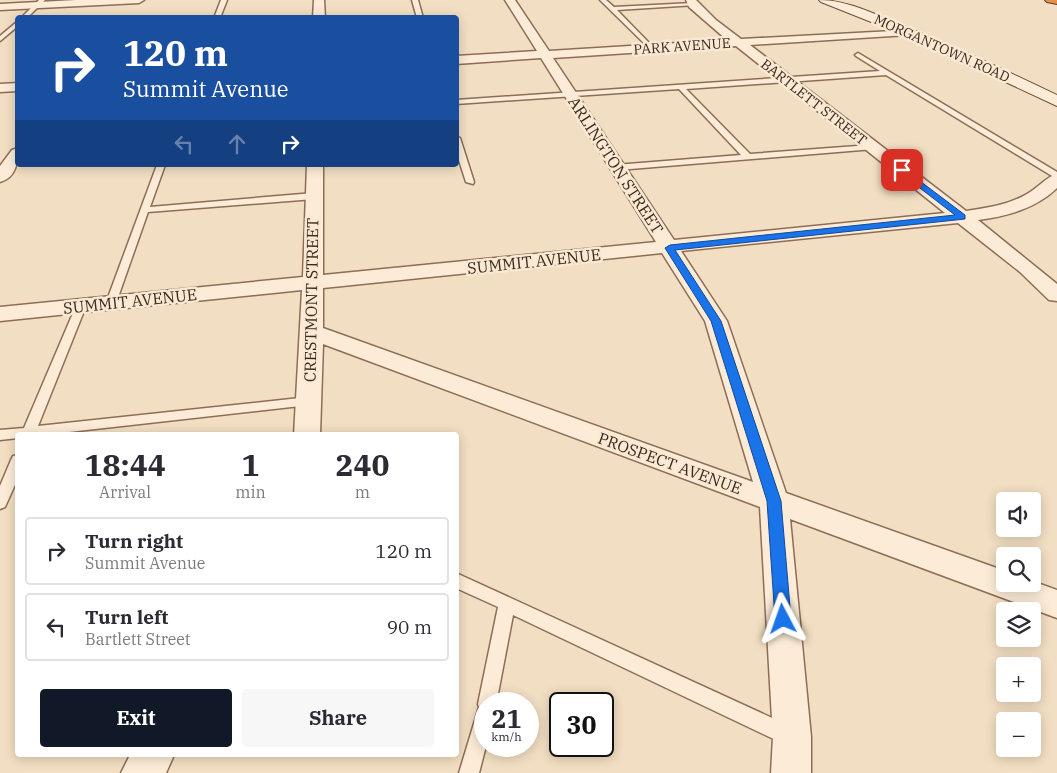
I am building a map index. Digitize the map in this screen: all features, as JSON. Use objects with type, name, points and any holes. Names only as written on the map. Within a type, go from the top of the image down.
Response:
[{"type":"highway","points":[[1051,0],[1057,1]]},
{"type":"main road","name":"MORGANTOWN ROAD","points":[[825,0],[908,32],[982,64],[1057,101]]},
{"type":"street","points":[[121,12],[129,0]]},
{"type":"street","points":[[0,7],[39,2],[139,0]]},
{"type":"street","points":[[318,15],[319,0]]},
{"type":"street","name":"ARLINGTON STREET","points":[[510,0],[716,321],[774,501],[792,737],[791,773]]},
{"type":"street","name":"BARTLETT STREET","points":[[692,3],[738,42],[962,217],[1057,295]]},
{"type":"street","name":"PARK AVENUE","points":[[459,60],[908,32]]},
{"type":"street","points":[[0,88],[15,87]]},
{"type":"street","points":[[0,177],[15,157]]},
{"type":"street","name":"CRESTMONT STREET","points":[[307,432],[312,332],[314,167]]},
{"type":"street","name":"SUMMIT AVENUE","points":[[0,314],[670,248],[989,214],[1019,206],[1034,199],[1057,178]]},
{"type":"street","name":"PROSPECT AVENUE","points":[[312,332],[1057,604]]},
{"type":"street","points":[[141,773],[153,757]]},
{"type":"lane","points":[[218,15],[224,0]]},
{"type":"lane","points":[[414,0],[419,15]]},
{"type":"lane","points":[[603,0],[614,9],[650,48]]},
{"type":"lane","points":[[26,15],[39,2]]},
{"type":"lane","points":[[614,9],[692,3]]},
{"type":"lane","points":[[0,39],[15,26]]},
{"type":"lane","points":[[858,55],[1057,178]]},
{"type":"lane","points":[[459,102],[784,78],[886,73]]},
{"type":"lane","points":[[680,86],[748,157]]},
{"type":"lane","points":[[459,147],[470,182]]},
{"type":"lane","points":[[618,167],[871,147]]},
{"type":"lane","points":[[110,303],[161,167]]},
{"type":"lane","points":[[144,210],[314,196]]},
{"type":"lane","points":[[29,432],[80,306]]},
{"type":"lane","points":[[45,432],[309,401]]},
{"type":"lane","points":[[0,435],[15,434]]},
{"type":"lane","points":[[0,503],[15,467]]},
{"type":"lane","points":[[459,581],[792,737]]},
{"type":"lane","points":[[489,692],[507,604]]},
{"type":"lane","points":[[469,773],[474,754]]},
{"type":"route","points":[[783,619],[774,501],[716,321],[670,248],[962,217],[902,170]]}]
